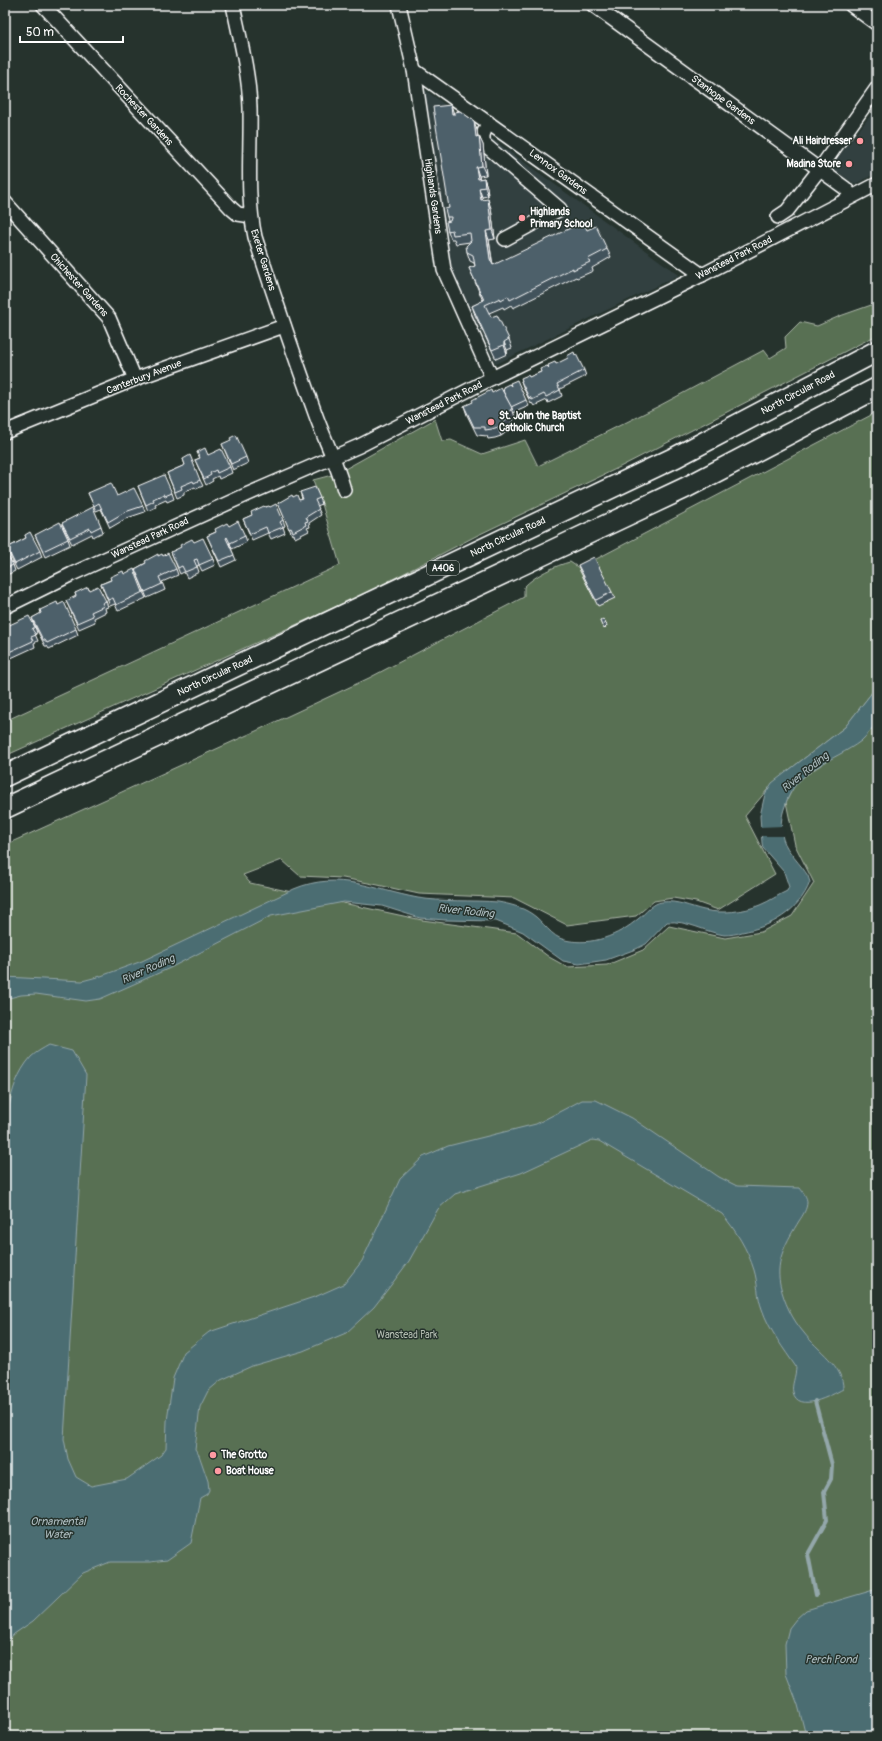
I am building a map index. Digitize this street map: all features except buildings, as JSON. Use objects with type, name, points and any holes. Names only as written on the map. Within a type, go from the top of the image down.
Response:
[{"type":"highway","name":"North Circular Road","points":[[5,776],[676,457],[877,351]]},
{"type":"highway","points":[[5,808],[685,488],[877,388]]},
{"type":"street","name":"Rochester Gardens","points":[[43,5],[232,209],[238,214],[251,216]]},
{"type":"street","name":"Exeter Gardens","points":[[233,5],[247,73],[250,107],[251,216],[254,237],[284,326],[344,490]]},
{"type":"street","name":"Highlands Gardens","points":[[399,5],[414,70],[444,270],[492,378]]},
{"type":"street","name":"Stanhope Gardens","points":[[593,5],[845,188],[852,196]]},
{"type":"street","points":[[851,5],[877,24]]},
{"type":"street","name":"Lennox Gardens","points":[[414,70],[702,275]]},
{"type":"street","points":[[778,217],[787,211],[820,170],[877,88]]},
{"type":"street","points":[[488,122],[483,135],[483,143],[560,209],[505,239]]},
{"type":"street","name":"Wanstead Park Road","points":[[5,607],[72,574],[246,495],[333,458],[702,275],[877,184]]},
{"type":"street","name":"Chichester Gardens","points":[[5,202],[109,318],[135,379]]},
{"type":"street","name":"Canterbury Avenue","points":[[5,432],[135,379],[284,326]]},
{"type":"shaded area","name":"Highlands Primary School","points":[[425,90],[679,275],[496,364],[452,270]]},
{"type":"shaded area","points":[[877,107],[877,173],[855,184],[833,169],[832,165]]},
{"type":"green space","points":[[877,303],[877,335],[618,468],[476,536],[364,594],[5,756],[5,721],[340,565],[322,504],[313,480],[332,475],[335,480],[346,474],[345,469],[435,419],[442,441],[451,440],[482,454],[525,440],[538,466],[657,407],[764,350],[770,358],[786,348],[785,337],[800,322],[817,326]]},
{"type":"green space","name":"Wanstead Park","points":[[877,412],[877,686],[845,727],[789,770],[768,789],[745,816],[775,874],[718,910],[696,902],[673,898],[654,901],[636,916],[567,925],[514,898],[419,894],[343,878],[300,876],[282,860],[243,875],[250,883],[422,920],[517,933],[549,957],[567,967],[607,965],[643,950],[669,926],[725,938],[761,932],[792,916],[814,883],[795,845],[786,802],[796,782],[828,760],[862,740],[877,722],[877,1736],[5,1736],[5,845],[369,678],[524,597],[524,587],[533,579],[546,572],[570,562],[579,568]]},
{"type":"water","name":"River Roding","points":[[877,686],[877,722],[861,741],[806,774],[790,793],[785,806],[781,826],[783,839],[788,849],[808,876],[810,882],[805,892],[799,901],[783,916],[773,922],[753,930],[724,935],[689,924],[667,922],[646,944],[636,949],[606,960],[579,964],[563,961],[523,932],[496,921],[420,918],[382,906],[344,902],[271,916],[170,968],[100,999],[86,1001],[36,994],[21,995],[5,999],[5,977],[82,981],[101,976],[142,961],[294,889],[326,881],[356,883],[418,898],[488,901],[507,904],[532,914],[555,936],[575,942],[585,942],[613,935],[641,917],[652,906],[662,902],[678,903],[718,912],[740,911],[754,907],[787,891],[789,887],[784,872],[763,848],[760,816],[765,794],[772,783],[845,727]]},
{"type":"water","name":"Ornamental Water","points":[[49,1045],[72,1051],[86,1075],[64,1439],[68,1459],[76,1477],[91,1486],[127,1479],[161,1455],[166,1448],[167,1421],[173,1378],[184,1352],[209,1332],[317,1296],[344,1284],[362,1261],[400,1179],[423,1157],[448,1146],[536,1124],[582,1100],[596,1100],[632,1118],[719,1177],[737,1186],[800,1188],[806,1198],[806,1207],[783,1251],[779,1267],[780,1284],[786,1304],[792,1316],[809,1339],[835,1366],[842,1381],[843,1389],[816,1401],[801,1402],[796,1398],[793,1392],[793,1384],[796,1367],[777,1339],[765,1317],[760,1304],[751,1262],[741,1240],[727,1220],[722,1214],[599,1141],[592,1140],[521,1173],[455,1194],[438,1209],[409,1261],[374,1307],[346,1333],[303,1351],[252,1366],[221,1380],[208,1391],[200,1407],[195,1449],[199,1455],[208,1481],[209,1490],[207,1494],[200,1498],[191,1543],[167,1560],[150,1562],[110,1562],[83,1573],[33,1621],[14,1634],[5,1644],[5,1169],[7,1125],[11,1096],[22,1069],[33,1055]]},
{"type":"water","name":"Perch Pond","points":[[877,1589],[877,1736],[806,1736],[798,1705],[786,1674],[785,1644],[789,1628],[806,1610]]},
{"type":"pier","points":[[783,826],[785,836],[760,836],[759,827]]},
{"type":"waterway","points":[[815,1401],[832,1465],[831,1479],[824,1492],[827,1520],[808,1554],[816,1595]]},
{"type":"place","name":"Ali Hairdresser","points":[[860,141]]},
{"type":"place","name":"Madina Store","points":[[849,164]]},
{"type":"place","name":"Highlands Primary School","points":[[522,218]]},
{"type":"place","name":"St. John the Baptist Catholic Church","points":[[491,422]]},
{"type":"place","name":"The Grotto","points":[[213,1455]]},
{"type":"place","name":"Boat House","points":[[218,1471]]}]
